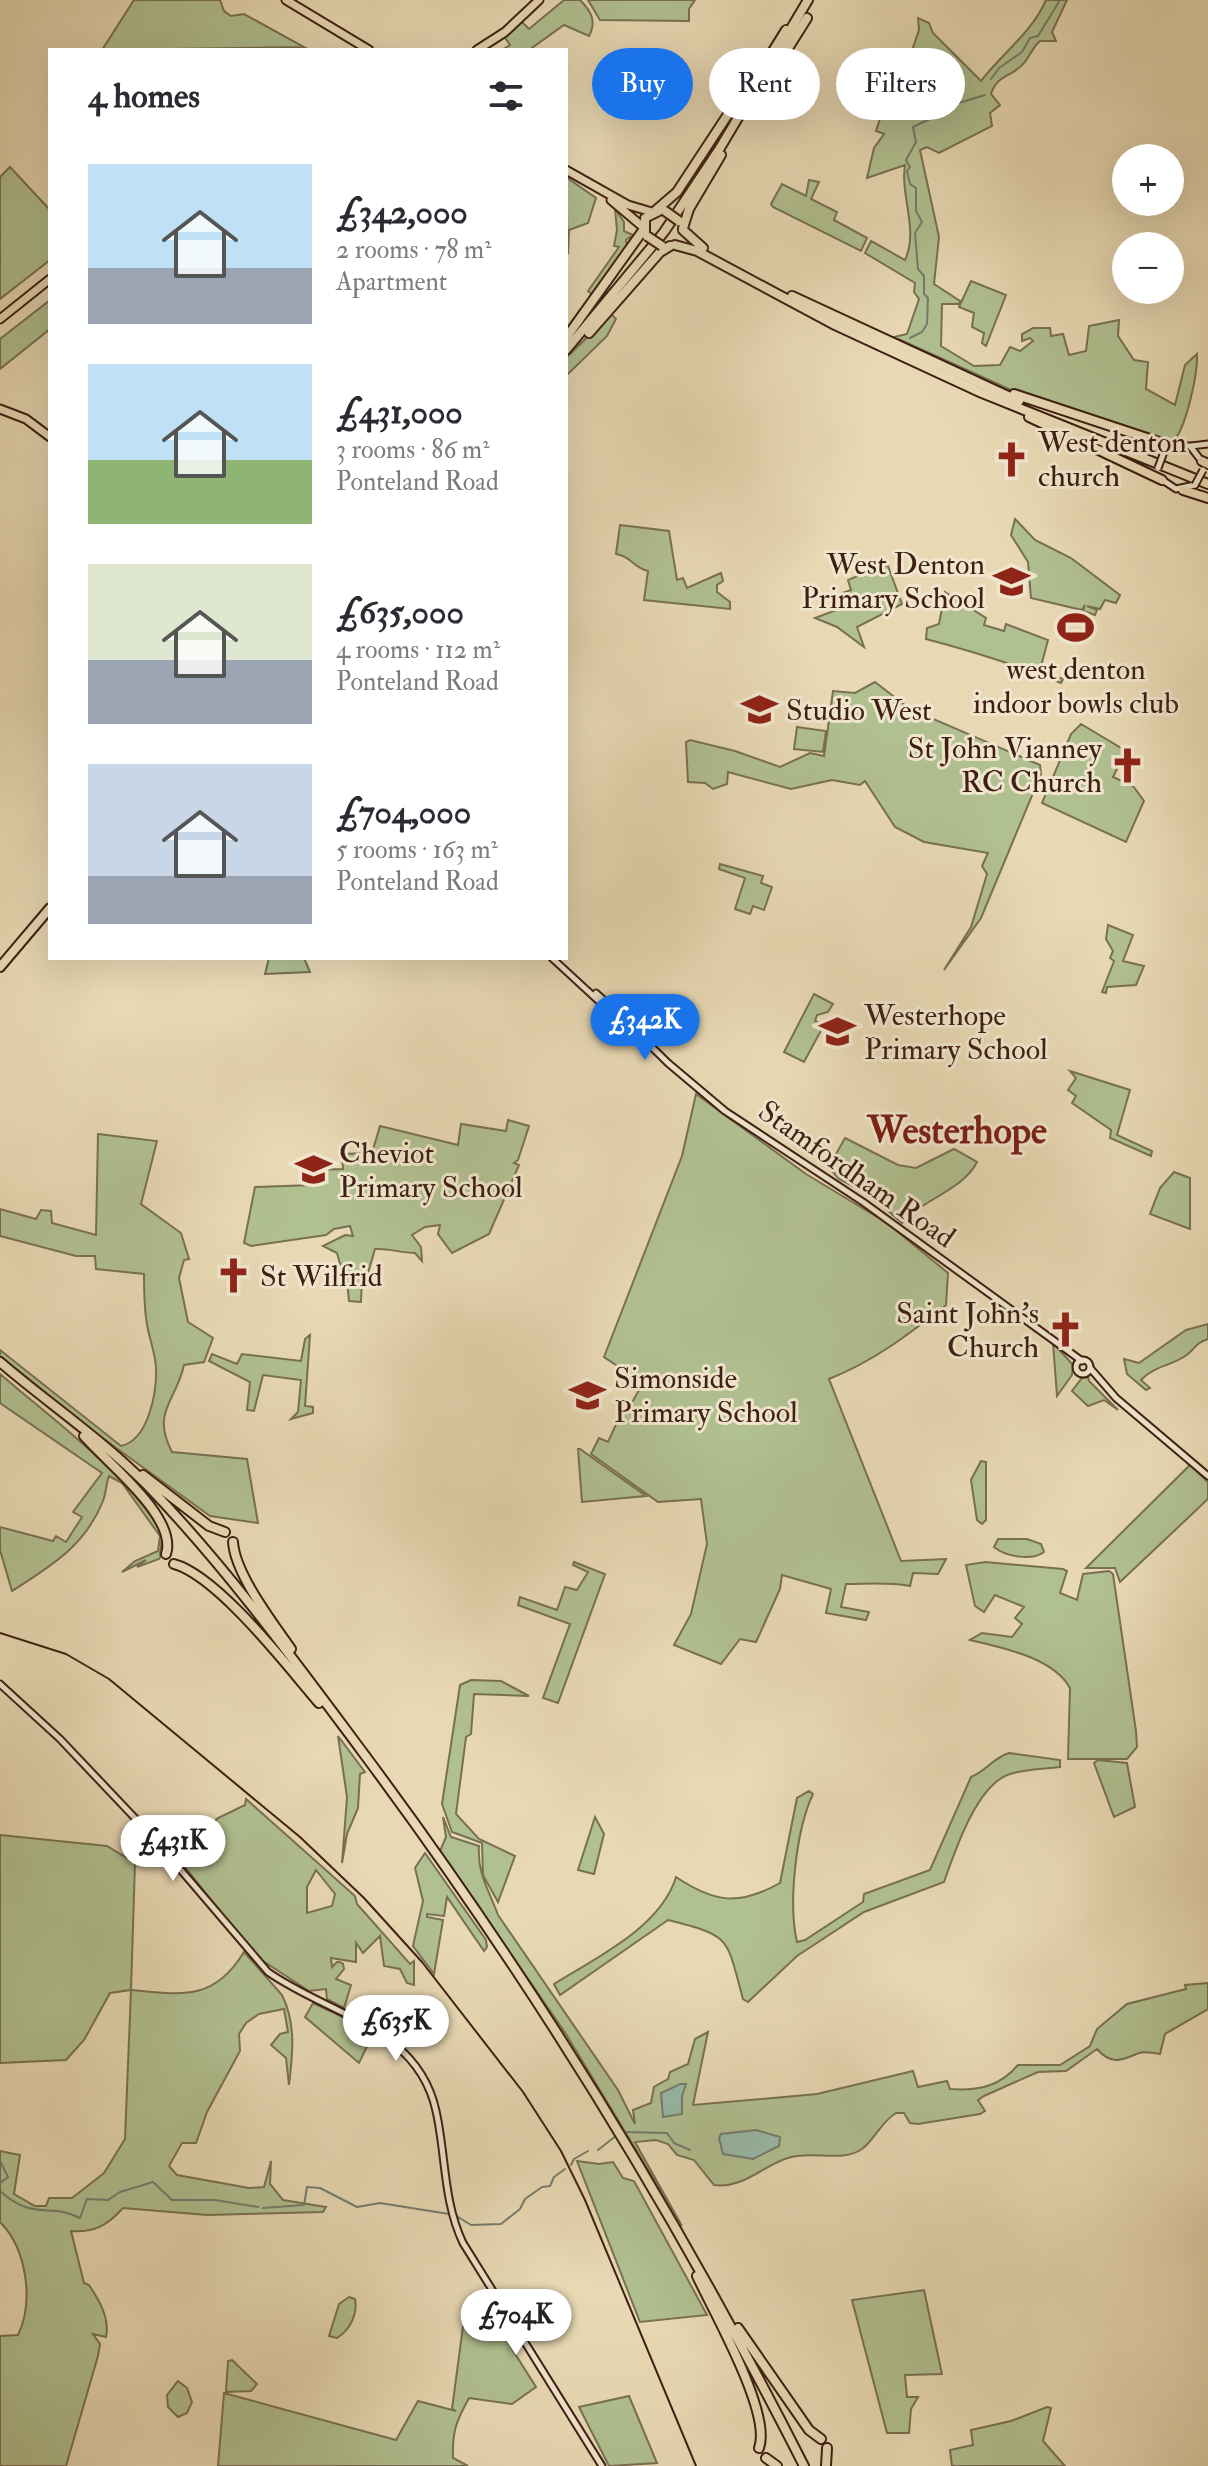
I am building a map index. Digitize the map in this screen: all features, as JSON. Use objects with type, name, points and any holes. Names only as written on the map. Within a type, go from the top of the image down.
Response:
[{"type":"highway","points":[[778,48],[805,0]]},
{"type":"highway","points":[[788,48],[807,18]]},
{"type":"highway","points":[[568,337],[645,231],[645,218],[658,212],[677,192],[729,120]]},
{"type":"highway","points":[[568,338],[660,228],[732,120]]},
{"type":"highway","points":[[568,350],[664,232],[734,120]]},
{"type":"highway","points":[[568,350],[607,315],[660,252],[681,240],[682,226],[700,191],[743,120]]},
{"type":"highway","points":[[700,191],[688,230],[709,252]]},
{"type":"highway","points":[[658,212],[682,226],[692,242],[819,310],[931,362],[1205,469]]},
{"type":"highway","points":[[645,231],[669,245],[697,251],[833,324],[1162,480]]},
{"type":"highway","points":[[931,362],[1167,449]]},
{"type":"highway","points":[[982,393],[1205,469]]},
{"type":"highway","points":[[1183,490],[1208,498]]},
{"type":"highway","points":[[0,959],[48,902]]},
{"type":"highway","points":[[0,967],[48,910]]},
{"type":"highway","points":[[0,1362],[188,1512],[212,1529],[225,1532]]},
{"type":"highway","points":[[0,1369],[131,1477],[174,1522],[323,1703],[489,1938],[597,2105],[697,2276],[801,2466]]},
{"type":"highway","points":[[80,1426],[134,1472],[176,1516],[430,1844],[522,1977],[757,2358],[809,2430],[821,2439]]},
{"type":"highway","points":[[84,1436],[156,1514],[168,1537],[166,1554]]},
{"type":"highway","points":[[233,1542],[235,1554],[257,1597],[323,1703]]},
{"type":"highway","points":[[174,1564],[191,1572],[240,1614],[323,1703]]},
{"type":"highway","points":[[692,2257],[801,2466]]},
{"type":"highway","points":[[697,2276],[747,2381],[761,2429],[759,2448]]},
{"type":"highway","points":[[826,2466],[827,2448]]},
{"type":"highway","points":[[766,2458],[777,2466]]},
{"type":"main road","points":[[286,0],[366,48]]},
{"type":"main road","points":[[480,48],[505,32],[539,0]]},
{"type":"main road","points":[[568,171],[628,205],[658,212]]},
{"type":"main road","points":[[592,185],[645,231]]},
{"type":"main road","points":[[0,319],[48,281]]},
{"type":"main road","points":[[0,407],[28,415],[48,429]]},
{"type":"main road","points":[[0,407],[26,419],[48,436]]},
{"type":"main road","points":[[1207,444],[1205,469],[1195,485],[1183,490],[1169,487],[1162,480],[1158,468],[1167,449],[1207,444]]},
{"type":"main road","points":[[1190,446],[1205,469]]},
{"type":"main road","name":"Stamfordham Road","points":[[556,960],[606,1006]]},
{"type":"main road","name":"Stamfordham Road","points":[[556,960],[725,1111],[863,1202],[1080,1363]]},
{"type":"main road","points":[[1080,1363],[1079,1372],[1088,1371]]},
{"type":"main road","points":[[1080,1363],[1140,1420],[1208,1476]]},
{"type":"main road","points":[[0,1684],[58,1737],[150,1834],[268,1972],[290,1987],[377,2030],[410,2056],[424,2079],[436,2109],[449,2202],[458,2233],[602,2466]]},
{"type":"shaded area","points":[[134,0],[220,0],[224,11],[231,16],[244,14],[304,47],[237,48],[103,48]]},
{"type":"shaded area","points":[[564,0],[580,0],[593,21],[589,36],[564,25],[532,48],[505,48],[510,45],[504,36],[522,22],[529,29]]},
{"type":"shaded area","points":[[588,0],[695,0],[689,9],[689,21],[600,20]]},
{"type":"shaded area","points":[[1046,0],[1067,0],[1052,32],[1056,41],[1040,41],[1020,68],[1001,79],[994,88],[991,94],[1000,105],[990,113],[992,126],[939,153],[927,147],[920,150],[939,237],[934,284],[960,301],[959,304],[942,304],[941,346],[974,366],[1000,365],[1010,347],[1020,351],[1033,341],[1030,338],[1022,341],[1022,334],[1033,328],[1050,328],[1051,336],[1063,334],[1069,355],[1086,351],[1089,326],[1119,320],[1118,336],[1134,360],[1148,362],[1146,389],[1175,405],[1185,365],[1197,354],[1190,401],[1182,426],[1172,443],[1011,390],[894,337],[907,334],[919,299],[914,292],[915,283],[865,253],[871,241],[905,260],[909,249],[905,165],[867,178],[874,148],[884,134],[876,131],[880,120],[965,120],[965,65],[981,81],[1040,12]]},
{"type":"shaded area","points":[[918,18],[929,23],[933,33],[948,48],[913,48],[919,30]]},
{"type":"shaded area","points":[[10,167],[48,208],[48,262],[0,299],[0,177]]},
{"type":"shaded area","points":[[568,178],[596,198],[588,223],[569,230],[568,254]]},
{"type":"shaded area","points":[[809,180],[819,182],[811,199],[837,212],[834,220],[867,238],[861,251],[773,207],[771,204],[782,184],[806,196]]},
{"type":"shaded area","points":[[615,209],[624,222],[624,231],[633,235],[626,240],[627,246],[594,296],[588,291],[619,247],[614,246],[617,230]]},
{"type":"shaded area","points":[[971,281],[1006,295],[986,346],[982,343],[984,333],[972,327],[974,313],[959,307]]},
{"type":"shaded area","points":[[48,302],[48,331],[0,369],[0,339]]},
{"type":"shaded area","points":[[611,314],[616,319],[607,336],[568,374],[568,356]]},
{"type":"shaded area","points":[[1015,519],[1035,540],[1071,558],[1120,595],[1116,603],[1105,600],[1100,609],[1087,606],[1097,610],[1095,615],[1083,611],[1085,605],[1082,610],[1031,598],[1028,562],[1011,535]]},
{"type":"shaded area","points":[[620,525],[669,531],[677,580],[683,578],[687,588],[721,573],[723,581],[717,585],[717,592],[730,602],[730,609],[644,600],[648,571],[616,554]]},
{"type":"shaded area","points":[[883,565],[888,566],[902,604],[857,627],[864,647],[837,627],[815,618],[847,606],[842,593],[851,590],[848,580]]},
{"type":"shaded area","points":[[945,592],[986,618],[984,625],[1004,631],[1006,624],[1048,640],[1040,670],[1063,679],[1061,683],[926,639],[927,628],[939,624]]},
{"type":"shaded area","points":[[875,682],[910,709],[1040,765],[1041,774],[981,918],[944,970],[971,927],[987,874],[982,866],[988,853],[924,842],[895,827],[865,781],[860,785],[832,780],[791,789],[728,772],[727,784],[713,789],[705,783],[688,782],[686,742],[690,740],[780,767],[810,753],[824,756],[833,691],[855,693]]},
{"type":"shaded area","points":[[1081,724],[1126,751],[1113,777],[1133,786],[1144,801],[1126,842],[1042,803],[1071,734]]},
{"type":"shaded area","points":[[797,727],[826,731],[823,752],[794,749]]},
{"type":"shaded area","points":[[720,864],[763,876],[761,883],[772,887],[764,910],[753,906],[750,914],[735,909],[745,878],[719,869]]},
{"type":"shaded area","points":[[1108,925],[1133,935],[1123,961],[1144,966],[1136,985],[1107,987],[1106,993],[1102,992],[1114,961],[1110,958],[1113,951],[1106,939]]},
{"type":"shaded area","points":[[268,960],[305,960],[310,972],[265,974]]},
{"type":"shaded area","points":[[814,994],[833,1004],[828,1012],[817,1015],[815,1021],[824,1025],[804,1062],[784,1052]]},
{"type":"shaded area","points":[[1070,1071],[1130,1090],[1117,1135],[1152,1151],[1151,1156],[1110,1138],[1111,1130],[1072,1103],[1076,1096],[1068,1090],[1076,1078]]},
{"type":"shaded area","points":[[696,1094],[806,1174],[887,1223],[948,1273],[946,1305],[876,1356],[829,1379],[901,1561],[946,1559],[938,1574],[913,1573],[910,1586],[846,1584],[841,1607],[869,1612],[866,1620],[826,1613],[831,1589],[782,1575],[780,1589],[756,1642],[740,1639],[721,1664],[674,1645],[691,1614],[707,1544],[701,1499],[658,1502],[591,1454],[599,1438],[608,1442],[625,1405],[630,1406],[643,1383],[604,1357],[682,1156]]},
{"type":"shaded area","points":[[508,1120],[529,1126],[518,1160],[514,1163],[519,1165],[489,1234],[452,1253],[438,1234],[440,1225],[425,1227],[412,1235],[421,1247],[422,1261],[415,1253],[375,1249],[368,1273],[362,1277],[361,1302],[349,1301],[346,1270],[340,1264],[337,1253],[323,1246],[345,1235],[353,1236],[350,1226],[334,1229],[326,1235],[251,1246],[244,1243],[255,1187],[315,1185],[315,1170],[343,1169],[342,1154],[372,1153],[380,1126],[458,1145],[461,1124],[506,1131]]},
{"type":"shaded area","points":[[98,1134],[157,1141],[141,1204],[181,1233],[189,1259],[184,1260],[179,1278],[188,1322],[213,1338],[204,1362],[184,1365],[164,1416],[166,1438],[172,1452],[247,1459],[258,1523],[210,1516],[97,1434],[0,1356],[0,1350],[121,1446],[131,1442],[145,1425],[153,1401],[156,1367],[146,1318],[144,1274],[96,1269],[95,1256],[76,1256],[0,1236],[0,1209],[36,1219],[41,1210],[51,1211],[52,1223],[96,1235]]},
{"type":"shaded area","points":[[845,1138],[898,1165],[916,1168],[954,1149],[977,1162],[962,1180],[902,1223],[870,1195],[839,1179],[831,1170],[831,1163]]},
{"type":"shaded area","points":[[1174,1172],[1190,1178],[1190,1229],[1150,1214],[1160,1188]]},
{"type":"shaded area","points":[[1208,1324],[1208,1339],[1182,1358],[1152,1371],[1141,1380],[1150,1388],[1146,1390],[1127,1374],[1124,1359],[1139,1363],[1186,1330]]},
{"type":"shaded area","points":[[310,1335],[305,1406],[313,1407],[313,1413],[291,1419],[298,1412],[301,1380],[263,1375],[254,1411],[247,1410],[250,1382],[209,1361],[212,1354],[237,1364],[242,1354],[301,1361],[305,1339]]},
{"type":"shaded area","points":[[1053,1343],[1073,1365],[1072,1375],[1057,1396]]},
{"type":"shaded area","points":[[0,1374],[88,1448],[128,1488],[163,1533],[160,1554],[166,1549],[159,1559],[137,1567],[146,1560],[122,1572],[135,1561],[158,1551],[160,1536],[122,1483],[109,1476],[96,1517],[77,1543],[12,1591],[0,1550],[0,1527],[53,1541],[56,1536],[66,1542],[82,1517],[73,1512],[102,1473],[0,1403]]},
{"type":"shaded area","points":[[1088,1377],[1118,1410],[1104,1400],[1088,1406],[1072,1391],[1082,1378]]},
{"type":"shaded area","points":[[580,1449],[646,1496],[582,1502]]},
{"type":"shaded area","points":[[981,1461],[986,1462],[986,1520],[982,1524],[977,1520],[971,1480]]},
{"type":"shaded area","points":[[1190,1465],[1208,1482],[1208,1499],[1120,1582],[1115,1568],[1086,1568]]},
{"type":"shaded area","points":[[998,1539],[1027,1539],[1041,1544],[1044,1552],[1026,1557],[1012,1555],[994,1547]]},
{"type":"shaded area","points":[[574,1562],[605,1574],[558,1703],[543,1698],[570,1624],[518,1605],[520,1597],[557,1610],[565,1587],[577,1590],[588,1572],[573,1565]]},
{"type":"shaded area","points":[[985,1562],[1063,1569],[1067,1571],[1060,1593],[1077,1600],[1083,1574],[1109,1571],[1113,1574],[1136,1731],[1137,1747],[1127,1759],[1068,1759],[1070,1688],[1062,1677],[1026,1655],[970,1640],[982,1633],[1012,1637],[1022,1624],[1015,1618],[1024,1607],[995,1595],[984,1612],[975,1606],[966,1565]]},
{"type":"shaded area","points":[[471,1680],[501,1681],[529,1696],[474,1694],[471,1734],[466,1737],[456,1814],[479,1839],[515,1856],[498,1902],[483,1875],[482,1843],[452,1832],[442,1804],[460,1685]]},
{"type":"shaded area","points":[[338,1736],[365,1772],[360,1774],[358,1808],[347,1834],[342,1863],[347,1797]]},
{"type":"shaded area","points":[[1009,1753],[1060,1760],[1060,1767],[1016,1772],[998,1780],[987,1791],[969,1820],[944,1882],[864,1912],[797,1956],[748,2002],[743,1999],[729,1951],[723,1942],[704,1930],[668,1920],[560,1995],[554,1984],[607,1952],[642,1926],[657,1911],[676,1877],[703,1892],[727,1898],[752,1895],[780,1883],[797,1798],[809,1791],[813,1794],[798,1846],[793,1907],[797,1942],[805,1940],[863,1902],[864,1894],[930,1870],[971,1777]]},
{"type":"shaded area","points":[[1098,1760],[1127,1763],[1135,1807],[1114,1817],[1094,1763]]},
{"type":"shaded area","points":[[246,1799],[355,1896],[357,1904],[410,1964],[414,1961],[414,1985],[407,1983],[400,1969],[384,1966],[380,1936],[363,1953],[356,1943],[356,1962],[331,1958],[332,1967],[338,1961],[343,1964],[344,1969],[336,1979],[351,1985],[344,2008],[327,1999],[326,1989],[309,1991],[257,1957],[177,1857],[218,1818],[245,1805]],"holes":[[[316,1870],[335,1894],[332,1906],[307,1913],[307,1887]]]},
{"type":"shaded area","points":[[443,1817],[451,1837],[479,1846],[482,1874],[498,1915],[618,2090],[635,2124],[633,2110],[651,2103],[654,2087],[668,2079],[670,2072],[688,2064],[695,2039],[708,2032],[693,2105],[817,2094],[913,2071],[918,2087],[947,2081],[950,2089],[979,2088],[996,2083],[1018,2065],[1060,2065],[1090,2046],[1097,2029],[1127,2004],[1186,1989],[1185,1985],[1208,1983],[1208,2009],[1165,2034],[1160,2054],[1141,2052],[1112,2060],[1097,2049],[1066,2071],[1038,2072],[984,2096],[978,2100],[985,2111],[980,2114],[918,2124],[910,2123],[904,2113],[896,2113],[867,2145],[854,2153],[788,2158],[734,2184],[714,2185],[694,2160],[677,2155],[668,2144],[656,2140],[635,2142],[682,2226],[566,2034],[440,1851],[446,1837]]},
{"type":"shaded area","points":[[595,1817],[604,1834],[594,1874],[578,1870]]},
{"type":"shaded area","points":[[0,1835],[107,1846],[135,1863],[131,1990],[110,1993],[84,2040],[66,2060],[0,2063]]},
{"type":"shaded area","points":[[425,1853],[486,1940],[487,1947],[484,1951],[447,1897],[444,1916],[427,1914],[427,1917],[443,1920],[434,1974],[413,1946],[423,1901],[415,1868]]},
{"type":"shaded area","points":[[244,1952],[282,1995],[290,2016],[292,2061],[289,2085],[286,2058],[271,2045],[280,2034],[288,2032],[284,2009],[259,2014],[246,2023],[239,2034],[240,2051],[207,2112],[196,2143],[182,2143],[169,2166],[177,2175],[249,2188],[264,2187],[271,2161],[270,2184],[283,2200],[326,2207],[323,2212],[207,2215],[123,2208],[100,2227],[71,2231],[84,2283],[93,2291],[105,2316],[106,2337],[93,2334],[100,2344],[98,2356],[66,2466],[0,2466],[0,2336],[18,2335],[26,2307],[26,2292],[22,2261],[9,2233],[0,2222],[0,2151],[20,2155],[14,2194],[35,2206],[46,2206],[49,2198],[72,2198],[104,2173],[125,2139],[131,1990],[182,1993],[209,1987],[233,1968]]},
{"type":"shaded area","points":[[313,2003],[366,2028],[371,2038],[359,2063],[305,2017]]},
{"type":"shaded area","points":[[686,2084],[682,2114],[663,2117],[661,2093]]},
{"type":"shaded area","points":[[756,2130],[780,2137],[779,2146],[753,2159],[723,2154],[721,2134]]},
{"type":"shaded area","points":[[577,2161],[613,2162],[623,2178],[634,2181],[707,2315],[640,2322]]},
{"type":"shaded area","points":[[924,2290],[942,2374],[905,2375],[907,2397],[918,2397],[911,2409],[909,2433],[887,2433],[852,2300]]},
{"type":"shaded area","points":[[349,2297],[355,2299],[352,2321],[337,2338],[329,2336],[339,2304]]},
{"type":"shaded area","points":[[485,2323],[494,2323],[500,2330],[536,2387],[512,2404],[469,2398],[453,2440],[453,2458],[468,2466],[218,2466],[224,2393],[396,2440],[418,2401],[456,2411],[452,2409],[463,2326],[481,2327]]},
{"type":"shaded area","points":[[232,2360],[257,2384],[251,2391],[226,2392],[228,2361]]},
{"type":"shaded area","points":[[178,2381],[187,2388],[192,2402],[187,2413],[178,2417],[168,2407],[167,2395]]},
{"type":"shaded area","points":[[629,2396],[657,2463],[609,2466],[579,2407]]},
{"type":"shaded area","points":[[1051,2408],[1043,2441],[1065,2466],[952,2466],[950,2450],[973,2445],[971,2430],[1011,2421]]},
{"type":"waterway","points":[[991,79],[999,68],[1022,52],[1030,38],[1038,36],[1060,0]]},
{"type":"waterway","points":[[910,338],[922,332],[927,324],[928,298],[924,294],[924,276],[918,269],[915,233],[922,222],[916,211],[916,188],[910,184],[907,171],[910,167],[906,160],[916,142],[913,127],[934,117],[939,109],[985,95]]},
{"type":"waterway","points":[[623,2132],[667,2133],[674,2143],[690,2150]]},
{"type":"waterway","points":[[598,2150],[617,2135]]},
{"type":"waterway","points":[[571,2165],[574,2159],[588,2151]]},
{"type":"waterway","points":[[0,2161],[8,2177],[0,2183]]},
{"type":"waterway","points":[[455,2215],[471,2225],[501,2224],[520,2209],[525,2199],[542,2187],[550,2186],[554,2177],[565,2169]]},
{"type":"waterway","points":[[0,2191],[23,2206],[60,2211],[80,2218],[87,2199],[108,2200],[120,2192],[153,2182],[172,2200],[215,2200],[258,2207]]},
{"type":"waterway","points":[[263,2208],[304,2205],[307,2187],[320,2188],[357,2207],[380,2203],[449,2214]]},
{"type":"tram line","points":[[0,1633],[66,1654],[109,1679],[300,1837],[364,1898],[422,1962],[523,2092],[561,2151],[585,2200],[696,2466]]},
{"type":"place","name":"West denton church","points":[[1012,459]]},
{"type":"place","name":"West Denton Primary School","points":[[1011,581]]},
{"type":"place","name":"west denton indoor bowls club","points":[[1076,628]]},
{"type":"place","name":"Studio West","points":[[760,710]]},
{"type":"place","name":"St John Vianney RC Church","points":[[1128,765]]},
{"type":"place","name":"Westerhope Primary School","points":[[838,1032]]},
{"type":"place","name":"Cheviot Primary School","points":[[313,1170]]},
{"type":"place","name":"St Wilfrid","points":[[234,1276]]},
{"type":"place","name":"Saint John's Church","points":[[1065,1330]]},
{"type":"place","name":"Simonside Primary School","points":[[588,1395]]},
{"type":"district","name":"Westerhope","points":[[957,1130]]}]
